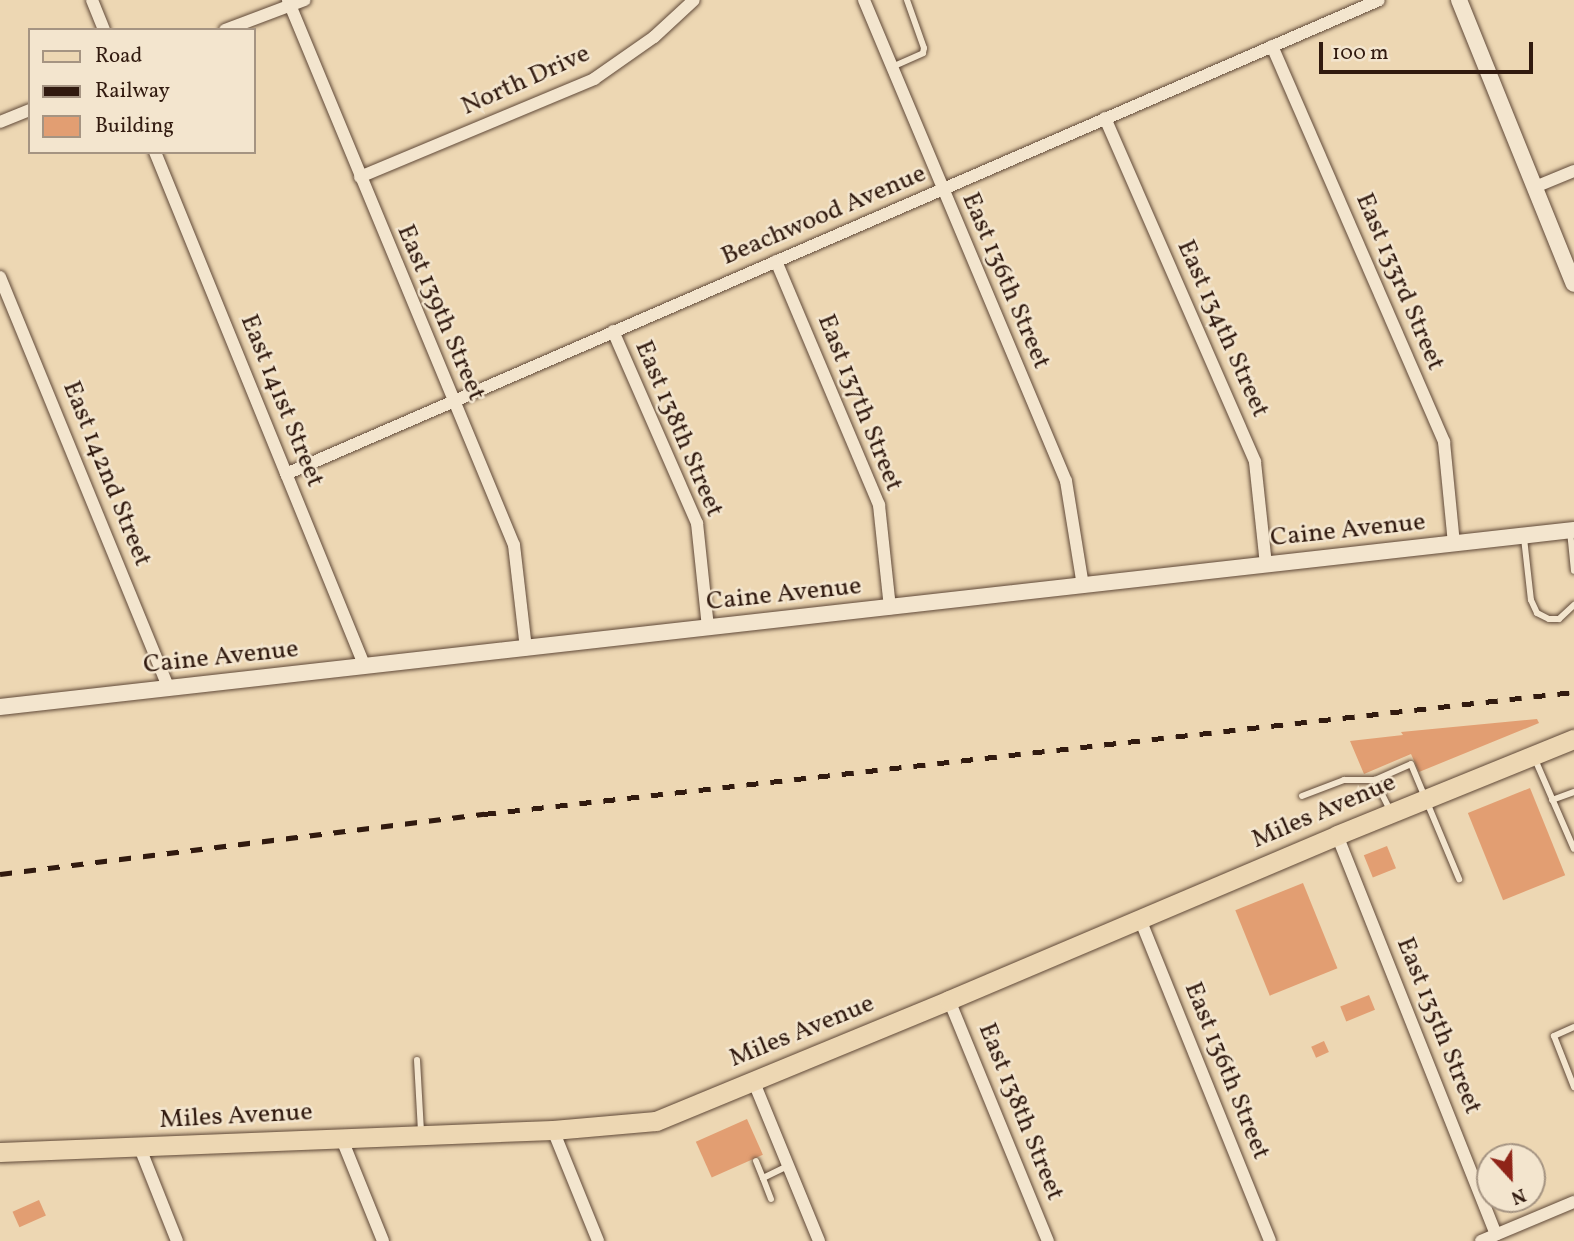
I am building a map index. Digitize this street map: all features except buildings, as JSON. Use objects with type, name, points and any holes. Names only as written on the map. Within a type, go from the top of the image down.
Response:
[{"type":"main road","name":"Miles Avenue","points":[[0,1152],[553,1130],[656,1121],[1337,835],[1574,739]]},
{"type":"street","points":[[92,0],[103,28]]},
{"type":"street","points":[[230,28],[289,3],[305,0]]},
{"type":"street","name":"North Drive","points":[[360,177],[594,79],[654,37],[694,0]]},
{"type":"street","name":"East 136th Street","points":[[864,0],[890,68],[1066,481],[1083,586]]},
{"type":"street","name":"Beachwood Avenue","points":[[286,474],[1379,0]]},
{"type":"street","points":[[1458,0],[1574,284]]},
{"type":"street","name":"East 139th Street","points":[[289,3],[514,545],[526,649]]},
{"type":"street","name":"East 133rd Street","points":[[1272,46],[1444,442],[1454,544]]},
{"type":"street","points":[[0,122],[28,111]]},
{"type":"street","name":"East 134th Street","points":[[1105,118],[1255,462],[1266,565]]},
{"type":"street","name":"East 141st Street","points":[[156,154],[365,667]]},
{"type":"street","points":[[1535,187],[1574,171]]},
{"type":"street","name":"East 137th Street","points":[[776,261],[879,505],[890,608]]},
{"type":"street","name":"East 142nd Street","points":[[0,277],[169,688]]},
{"type":"street","name":"East 138th Street","points":[[613,331],[697,523],[708,628]]},
{"type":"street","name":"Caine Avenue","points":[[0,707],[1572,531]]},
{"type":"street","name":"East 135th Street","points":[[1337,835],[1496,1235]]},
{"type":"street","name":"East 136th Street","points":[[1140,919],[1270,1241]]},
{"type":"street","name":"East 138th Street","points":[[949,1000],[1048,1241]]},
{"type":"street","points":[[753,1080],[819,1241]]},
{"type":"street","points":[[553,1130],[598,1241]]},
{"type":"street","points":[[341,1137],[383,1241]]},
{"type":"street","points":[[140,1148],[177,1241]]},
{"type":"street","points":[[1481,1241],[1574,1202]]},
{"type":"lane","points":[[890,68],[923,52],[924,48],[907,0]]},
{"type":"lane","points":[[1572,531],[1574,570]]},
{"type":"lane","points":[[1524,536],[1531,600],[1537,613],[1549,619],[1559,619],[1573,608]]},
{"type":"lane","points":[[1533,755],[1574,849]]},
{"type":"lane","points":[[1302,796],[1343,780],[1375,780],[1411,764],[1459,879]]},
{"type":"lane","points":[[1375,780],[1391,813]]},
{"type":"lane","points":[[1552,800],[1574,792]]},
{"type":"lane","points":[[1574,1027],[1554,1036],[1574,1087]]},
{"type":"lane","points":[[417,1060],[421,1134]]},
{"type":"lane","points":[[756,1161],[771,1199]]},
{"type":"lane","points":[[763,1178],[788,1166]]},
{"type":"railway","points":[[0,874],[484,814],[1574,692]]}]
